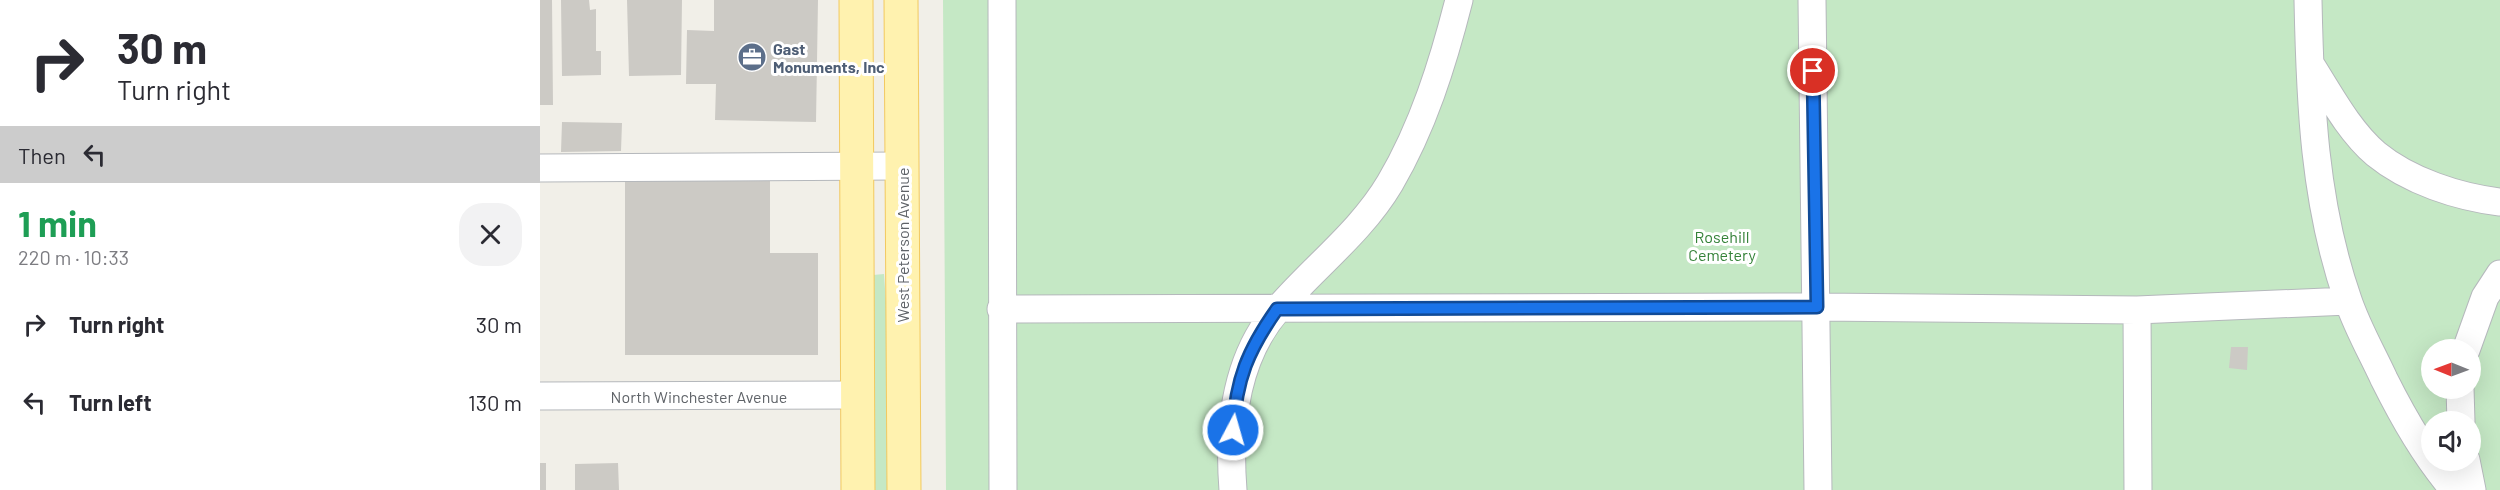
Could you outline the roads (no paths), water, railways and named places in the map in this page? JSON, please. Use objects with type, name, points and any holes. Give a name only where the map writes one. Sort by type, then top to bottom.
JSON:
[{"type":"main road","points":[[856,0],[858,490]]},
{"type":"main road","name":"West Peterson Avenue","points":[[901,0],[904,490]]},
{"type":"street","points":[[1002,0],[1003,490]]},
{"type":"street","points":[[1233,490],[1231,466],[1234,412],[1240,377],[1255,341],[1277,309],[1327,260],[1364,219],[1390,184],[1424,112],[1444,59],[1459,0]]},
{"type":"street","points":[[1812,0],[1818,490]]},
{"type":"street","points":[[2308,0],[2312,132],[2319,189],[2330,240],[2348,301],[2400,411],[2432,465],[2454,490]]},
{"type":"street","points":[[2309,63],[2344,118],[2376,154],[2410,176],[2452,191],[2500,202]]},
{"type":"street","points":[[540,168],[901,166]]},
{"type":"street","points":[[2470,339],[2485,297],[2500,273]]},
{"type":"street","points":[[1001,309],[1817,307],[2137,310],[2348,301]]},
{"type":"street","points":[[2137,310],[2138,490]]},
{"type":"street","name":"North Winchester Avenue","points":[[540,396],[858,395]]},
{"type":"street","points":[[2468,471],[2472,490]]},
{"type":"place","name":"Gast Monuments, Inc","points":[[752,57]]},
{"type":"park label","name":"Rosehill Cemetery","points":[[1722,245]]}]
